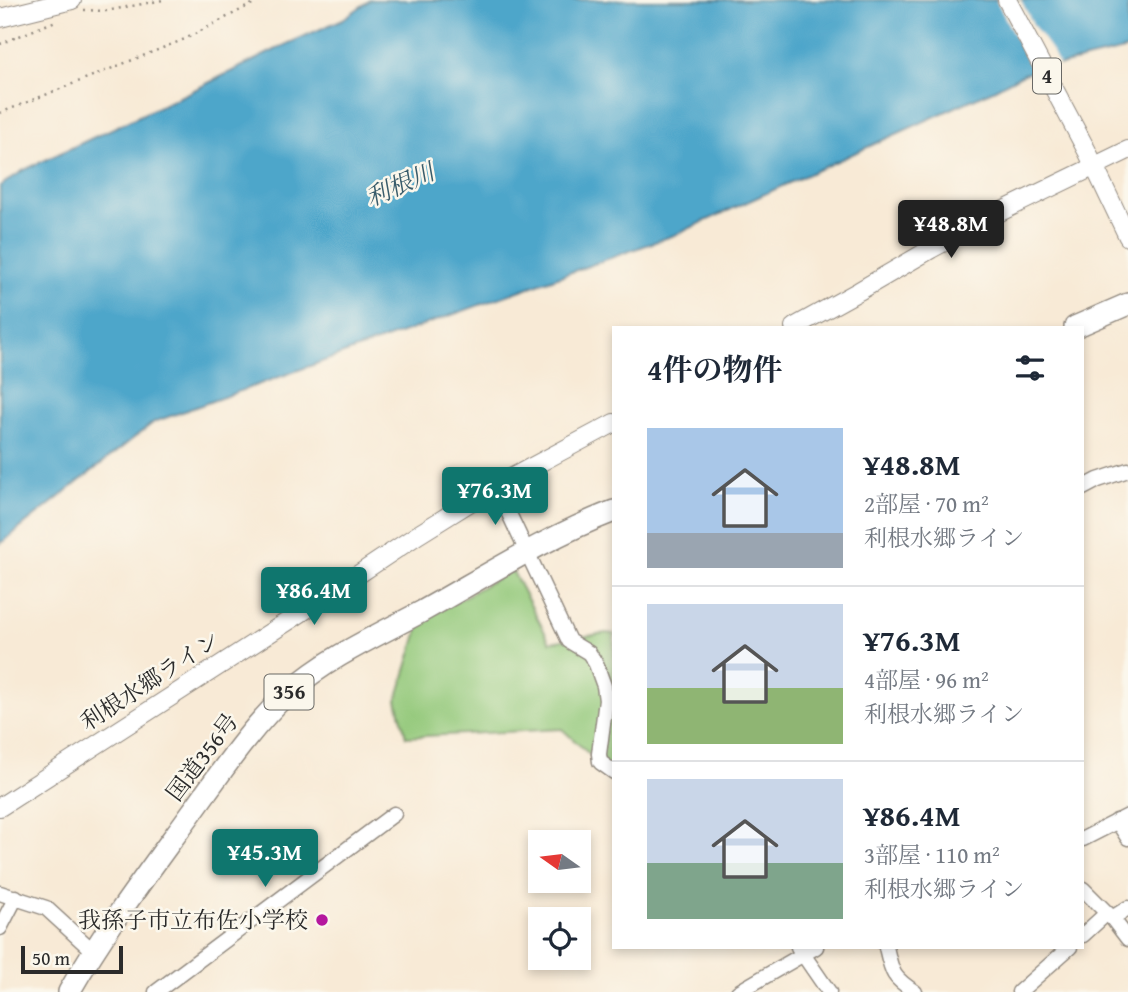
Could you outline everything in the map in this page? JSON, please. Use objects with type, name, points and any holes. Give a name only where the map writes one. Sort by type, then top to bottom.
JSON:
[{"type":"highway","points":[[1077,326],[1128,304]]},
{"type":"highway","name":"国道356号","points":[[69,992],[93,952],[158,859],[222,772],[290,691],[367,640],[527,553],[612,512]]},
{"type":"main road","name":"4","points":[[1007,0],[1128,237]]},
{"type":"main road","points":[[0,18],[78,5]]},
{"type":"main road","points":[[796,326],[1090,159],[1128,150]]},
{"type":"main road","name":"利根水郷ライン","points":[[0,807],[419,534],[496,486],[612,424]]},
{"type":"street","points":[[1084,487],[1128,470]]},
{"type":"street","points":[[496,486],[569,641],[589,653],[596,664],[606,700],[600,762],[612,771]]},
{"type":"street","points":[[156,992],[394,814]]},
{"type":"street","points":[[1084,838],[1123,819],[1128,838]]},
{"type":"street","points":[[1084,890],[1128,939]]},
{"type":"street","points":[[0,893],[46,908],[93,952]]},
{"type":"street","points":[[0,928],[16,897]]},
{"type":"street","points":[[1084,934],[1110,916],[1128,908]]},
{"type":"street","points":[[738,992],[806,949],[829,992]]},
{"type":"street","points":[[886,949],[897,981],[915,992]]},
{"type":"street","points":[[1019,992],[1068,949]]},
{"type":"path","points":[[147,3],[154,0]]},
{"type":"path","points":[[78,5],[106,11],[163,0]]},
{"type":"path","points":[[0,113],[185,39],[260,0]]},
{"type":"path","points":[[0,44],[65,18]]},
{"type":"green space","points":[[512,570],[550,642],[612,634],[612,770],[602,766],[562,729],[406,737],[397,700],[421,621]]},
{"type":"water","name":"利根川","points":[[370,0],[1128,0],[1128,49],[1023,74],[677,234],[154,422],[0,544],[0,186],[24,170],[343,19]]},
{"type":"pier","points":[[996,0],[1021,0],[1061,69],[1034,75]]},
{"type":"place","name":"我孫子市立布佐小学校","points":[[322,920]]}]
